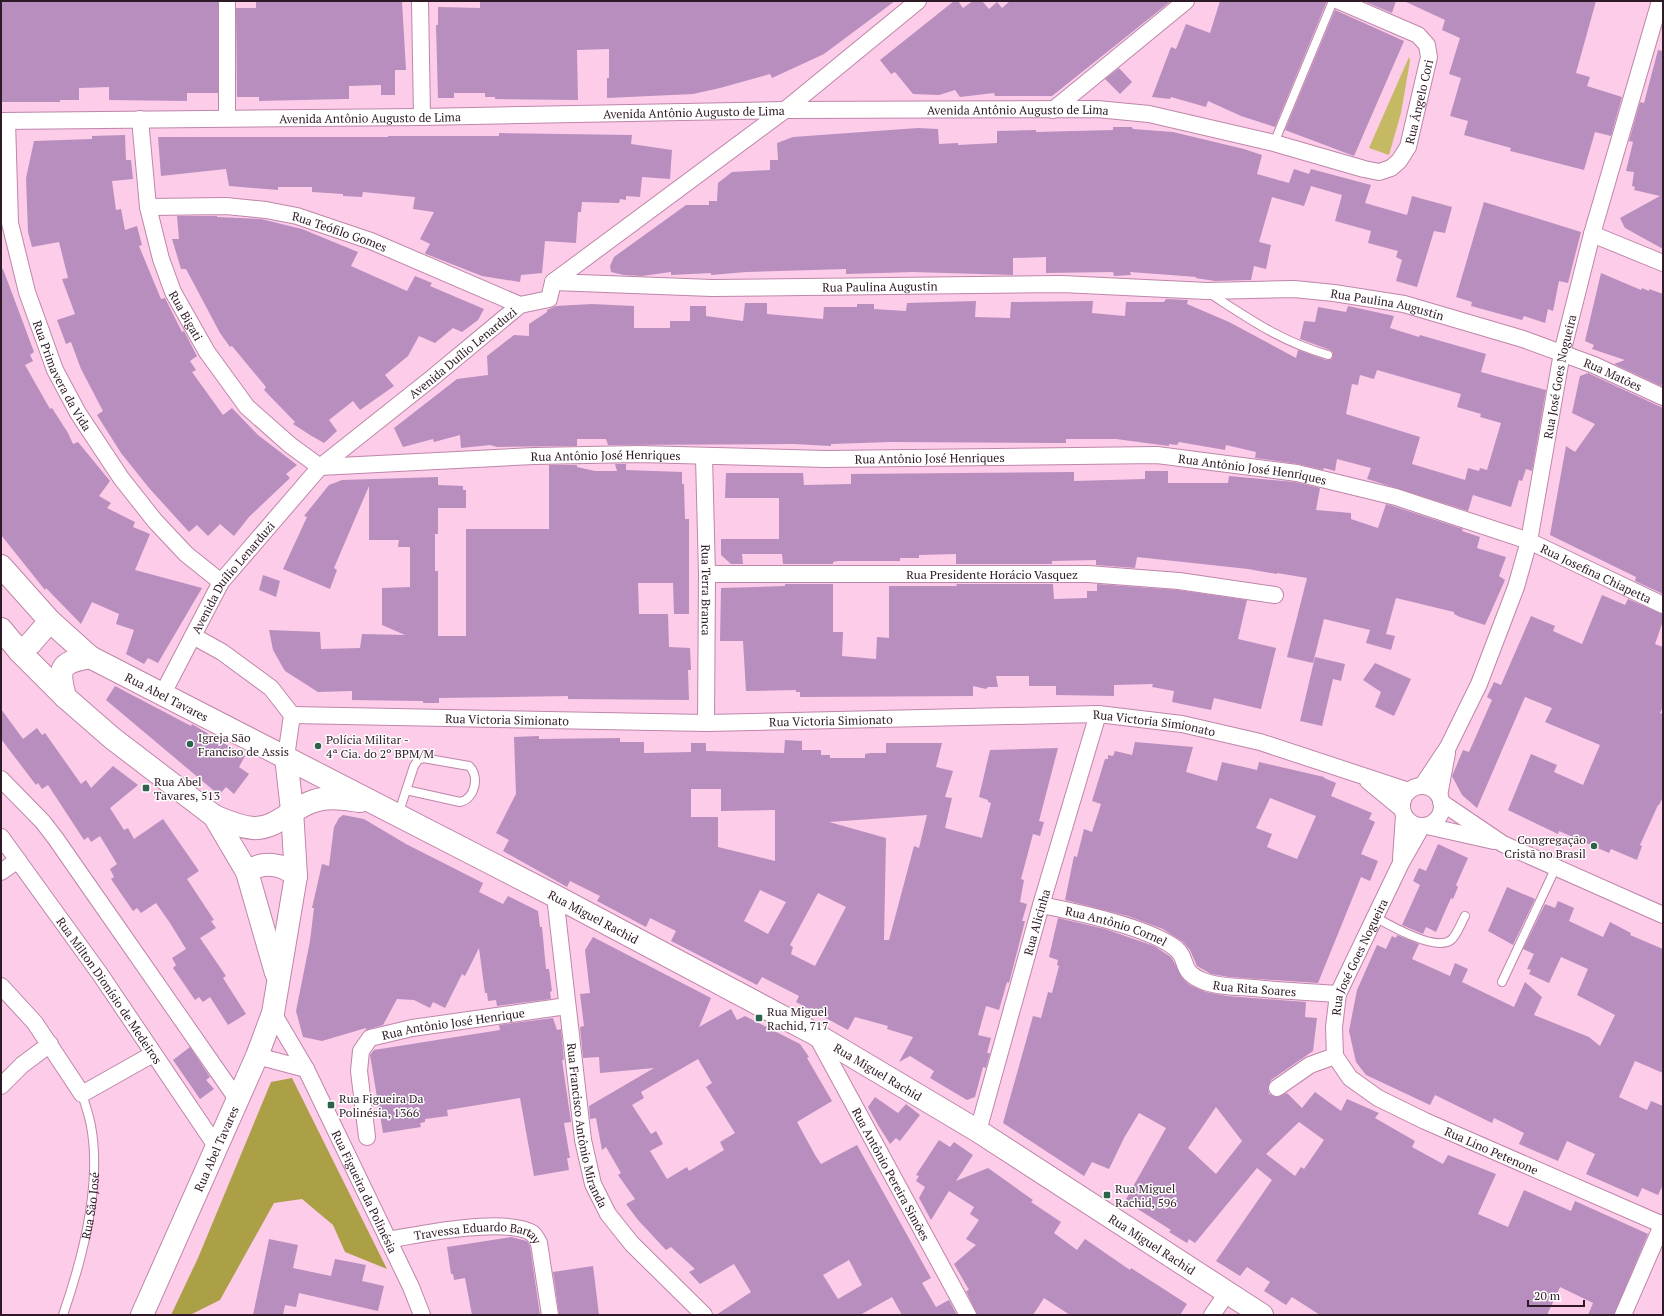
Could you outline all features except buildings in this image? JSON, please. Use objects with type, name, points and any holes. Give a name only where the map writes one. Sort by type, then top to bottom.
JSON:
[{"type":"main road","name":"Rua Abel Tavares","points":[[1,566],[50,621],[90,657],[286,758],[292,810],[296,876],[273,1013],[257,1056],[142,1315]]},
{"type":"main road","points":[[20,652],[31,643],[50,621]]},
{"type":"main road","name":"Rua Abel Tavares","points":[[1,629],[20,652],[65,697],[112,738],[214,816],[247,872],[278,979]]},
{"type":"main road","points":[[65,697],[61,679],[62,670],[68,662],[90,657]]},
{"type":"main road","name":"Rua Miguel Rachid","points":[[286,758],[555,896],[815,1034],[978,1131],[1262,1315]]},
{"type":"main road","name":"Rua Miguel Rachid","points":[[214,816],[235,824],[253,828],[264,827],[292,810],[314,800],[334,798],[371,802]]},
{"type":"main road","points":[[247,872],[254,867],[269,865],[289,870],[296,876]]},
{"type":"street","points":[[227,1],[227,117]]},
{"type":"street","points":[[420,1],[422,117]]},
{"type":"street","points":[[1053,110],[1186,1]]},
{"type":"street","name":"Rua Ângelo Cori","points":[[1339,1],[1418,35],[1427,45],[1429,57],[1408,147],[1399,161],[1391,168],[1379,172]]},
{"type":"street","name":"Rua José Goes Nogueira","points":[[1416,789],[1448,747],[1479,684],[1516,587],[1529,541],[1562,353],[1592,234],[1660,1]]},
{"type":"street","points":[[553,282],[785,110],[907,4]]},
{"type":"street","name":"Avenida Antônio Augusto de Lima","points":[[4,121],[227,117],[422,117],[785,110],[1097,109],[1149,114],[1274,143],[1364,170],[1379,172]]},
{"type":"street","name":"Rua Bigati","points":[[140,119],[148,207],[160,259],[173,292],[207,352],[247,407],[290,445],[320,467]]},
{"type":"street","name":"Rua Primavera da Vida","points":[[4,121],[10,223],[27,292],[55,370],[78,413],[121,478],[135,496],[186,554],[221,582]]},
{"type":"street","name":"Rua Teófilo Gomes","points":[[148,207],[226,206],[266,210],[297,216],[371,241],[520,305]]},
{"type":"street","points":[[1592,234],[1663,263]]},
{"type":"street","name":"Rua Paulina Augustin","points":[[553,282],[712,288],[1062,284],[1207,291],[1294,289],[1372,298],[1404,304],[1475,324],[1562,353]]},
{"type":"street","name":"Avenida Duílio Lenarduzi","points":[[162,695],[221,582],[320,467],[432,378],[520,305],[549,299],[553,282]]},
{"type":"street","name":"Rua Matões","points":[[1562,353],[1594,365],[1663,397]]},
{"type":"street","name":"Rua Antônio José Henriques","points":[[320,467],[534,456],[639,454],[704,457],[826,459],[1157,455],[1297,472],[1396,497],[1529,541]]},
{"type":"street","name":"Rua Terra Branca","points":[[704,457],[708,574],[706,723]]},
{"type":"street","name":"Rua Josefina Chiapetta","points":[[1529,541],[1663,605]]},
{"type":"street","name":"Rua Presidente Horácio Vasquez","points":[[708,574],[1088,574],[1179,581],[1275,595]]},
{"type":"street","points":[[193,636],[222,652],[271,688],[292,715],[286,758]]},
{"type":"street","name":"Rua Victoria Simionato","points":[[292,715],[706,723],[1098,714],[1182,724],[1260,742],[1362,776]]},
{"type":"street","name":"Rua Alicinha","points":[[978,1131],[1041,905],[1098,714]]},
{"type":"street","name":"Rua José Goes Nogueira","points":[[1440,799],[1448,747]]},
{"type":"street","points":[[1362,776],[1416,789],[1429,788],[1440,799],[1503,844]]},
{"type":"street","points":[[1362,776],[1414,825],[1503,844],[1663,915]]},
{"type":"street","points":[[1,779],[43,822],[56,839],[237,1099]]},
{"type":"street","points":[[1403,813],[1402,802],[1416,789]]},
{"type":"street","points":[[1424,826],[1437,820],[1442,808],[1440,799]]},
{"type":"street","name":"Rua José Goes Nogueira","points":[[1401,863],[1403,813]]},
{"type":"street","name":"Rua José Goes Nogueira","points":[[1335,1056],[1334,1027],[1338,994],[1401,863],[1424,826]]},
{"type":"street","name":"Rua Milton Dionísio de Medeiros","points":[[1,837],[100,974],[152,1054],[216,1146]]},
{"type":"street","points":[[1,872],[18,860]]},
{"type":"street","name":"Rua Francisco Antônio Miranda","points":[[555,896],[583,1140],[593,1184],[608,1214],[632,1244],[704,1315]]},
{"type":"street","name":"Rua Antônio Cornel","points":[[1041,905],[1097,918],[1157,937],[1173,946],[1184,958]]},
{"type":"street","name":"Rua Rita Soares","points":[[1184,958],[1186,971],[1189,974],[1214,985],[1338,994]]},
{"type":"street","name":"Rua São José","points":[[1,986],[35,1023],[82,1094]]},
{"type":"street","name":"Rua Antônio José Henrique","points":[[367,1137],[359,1071],[361,1051],[370,1038],[412,1028],[567,1006]]},
{"type":"street","name":"Rua Figueira da Polinésia","points":[[273,1013],[306,1069],[411,1287],[422,1315]]},
{"type":"street","name":"Rua Antônio Pereira Simões","points":[[815,1034],[968,1315]]},
{"type":"street","points":[[1,1086],[22,1065],[50,1044]]},
{"type":"street","points":[[82,1094],[152,1054]]},
{"type":"street","points":[[257,1056],[306,1069]]},
{"type":"street","points":[[1277,1088],[1310,1065],[1335,1056]]},
{"type":"street","name":"Rua Lino Petenone","points":[[1335,1056],[1350,1078],[1378,1098],[1425,1121],[1663,1224]]},
{"type":"street","points":[[1623,1315],[1663,1224]]},
{"type":"street","name":"Travessa Eduardo Bartay","points":[[388,1240],[427,1233],[504,1226],[524,1230],[534,1234],[539,1243],[550,1315]]},
{"type":"street","points":[[1212,1315],[1227,1293]]},
{"type":"lane","points":[[1274,143],[1333,1]]},
{"type":"lane","name":"Rua Paulina Augustin","points":[[1207,291],[1281,338],[1301,347],[1328,355]]},
{"type":"lane","points":[[398,816],[406,790],[414,766],[418,760],[423,758],[469,766],[474,770],[475,776],[471,796],[466,801],[460,802],[406,790]]},
{"type":"lane","points":[[1502,982],[1556,867]]},
{"type":"lane","points":[[1375,917],[1415,937],[1442,943],[1450,941],[1465,916]]},
{"type":"lane","name":"Rua São José","points":[[63,1315],[77,1274],[92,1188],[94,1155],[91,1126],[82,1094]]},
{"type":"shaded area","points":[[1409,57],[1410,61],[1401,113],[1389,155],[1369,148]]},
{"type":"shaded area","points":[[292,1078],[387,1269],[345,1252],[333,1225],[302,1199],[274,1203],[220,1300],[190,1315],[171,1315],[198,1258],[271,1082]]},
{"type":"place","name":"Igreja São Franciso de Assis","points":[[190,744]]},
{"type":"place","name":"Polícia Militar - 4ª Cia. do 2º BPM/M","points":[[318,746]]},
{"type":"place","name":"Rua Abel Tavares, 513","points":[[146,788]]},
{"type":"place","name":"Congregação Cristã no Brasil","points":[[1594,846]]},
{"type":"place","name":"Rua Miguel Rachid, 717","points":[[759,1018]]},
{"type":"place","name":"Rua Figueira Da Polinésia, 1366","points":[[331,1105]]},
{"type":"place","name":"Rua Miguel Rachid, 596","points":[[1107,1195]]}]
